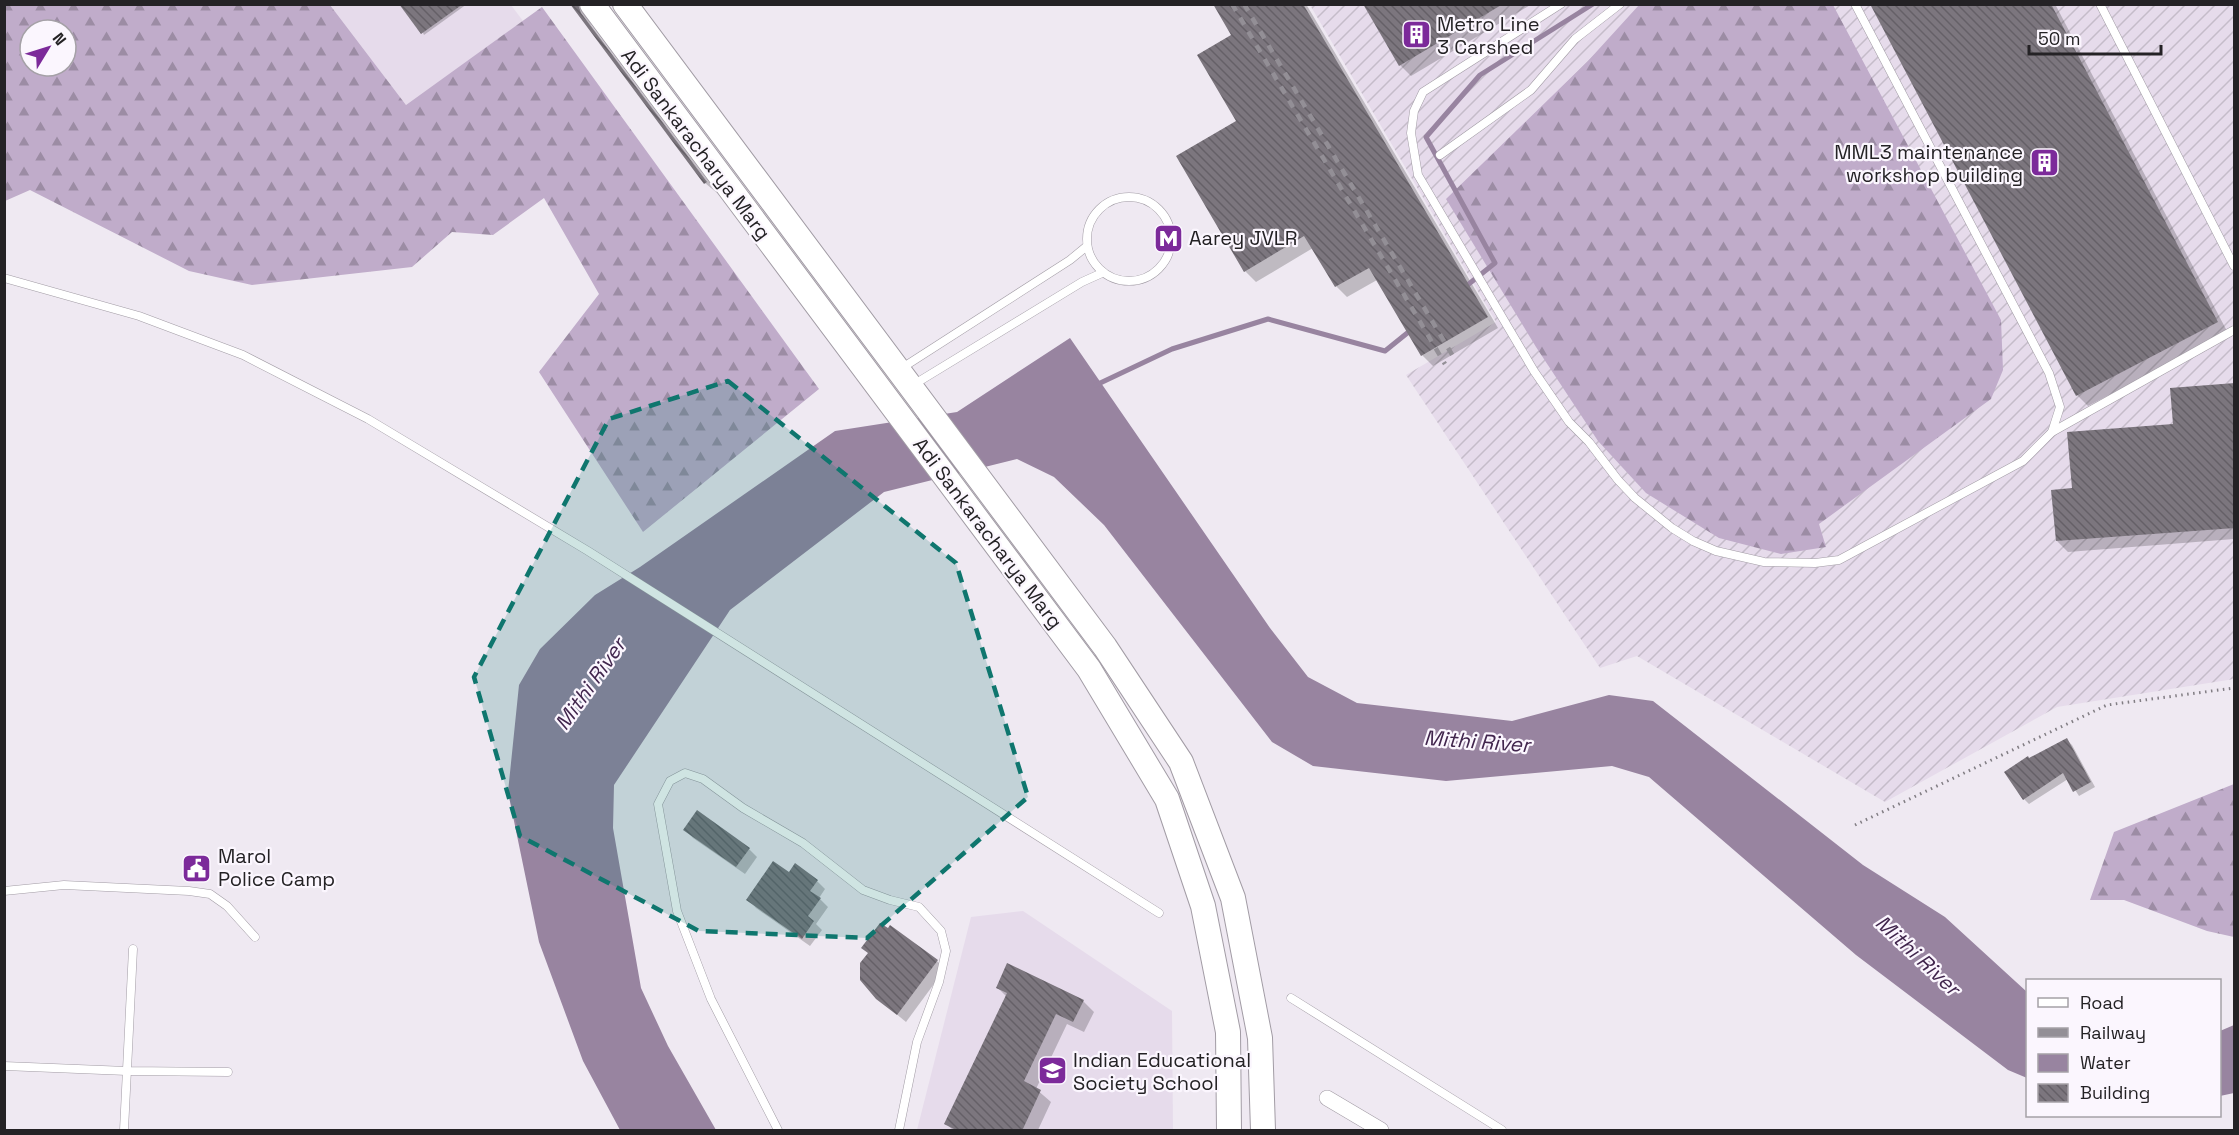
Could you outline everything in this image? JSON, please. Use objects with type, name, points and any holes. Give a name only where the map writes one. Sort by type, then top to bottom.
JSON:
[{"type":"main road","name":"Adi Sankaracharya Marg","points":[[592,4],[1089,669],[1167,799],[1203,906],[1228,1032],[1229,1131]]},
{"type":"main road","name":"Adi Sankaracharya Marg","points":[[625,4],[1105,646],[1181,762],[1233,898],[1260,1038],[1263,1131]]},
{"type":"street","points":[[1327,1098],[1380,1131]]},
{"type":"lane","points":[[1561,4],[1423,92],[1414,111],[1411,133],[1418,175],[1534,371],[1569,422],[1589,442],[1635,498],[1653,514],[1693,541],[1740,557],[1790,564],[1839,560],[2023,461],[2052,432],[2235,330]]},
{"type":"lane","points":[[1440,156],[1531,90],[1575,39],[1620,4]]},
{"type":"lane","points":[[1855,4],[2049,374],[2060,407],[2052,432]]},
{"type":"lane","points":[[2100,4],[2235,266]]},
{"type":"lane","points":[[1126,197],[1147,201],[1162,214],[1168,223],[1171,243],[1165,262],[1150,276],[1131,282],[1111,278],[1102,273],[1090,256],[1087,246],[1088,226],[1093,217],[1107,203],[1117,199],[1126,197]]},
{"type":"lane","points":[[904,378],[1087,246]]},
{"type":"lane","points":[[904,378],[1102,273]]},
{"type":"lane","points":[[4,278],[139,316],[243,355],[368,419],[588,551],[1159,913]]},
{"type":"lane","points":[[778,1131],[711,999],[677,911],[658,804],[670,782],[685,773],[703,779],[743,808],[803,843],[863,890],[919,907],[941,931],[946,951],[939,981],[917,1042],[899,1131]]},
{"type":"lane","points":[[4,891],[64,885],[210,894],[227,906],[255,937]]},
{"type":"lane","points":[[124,1131],[134,949]]},
{"type":"lane","points":[[1291,998],[1502,1131]]},
{"type":"lane","points":[[4,1066],[228,1072]]},
{"type":"path","points":[[1855,825],[2108,705],[2235,688]]},
{"type":"highlighted area","points":[[728,381],[956,563],[1028,797],[867,938],[699,931],[520,836],[474,677],[609,419]]},
{"type":"shaded area","points":[[330,5],[511,5],[523,21],[406,105]]},
{"type":"shaded area","points":[[1310,5],[2234,5],[2234,679],[2057,707],[1885,802],[1637,656],[1600,668],[1406,375],[1496,322]]},
{"type":"shaded area","name":"Indian Educational Society School","points":[[1023,911],[1172,1011],[1173,1130],[917,1130],[971,917]]},
{"type":"green space","points":[[4,5],[330,5],[406,105],[542,7],[819,389],[643,532],[539,372],[599,294],[544,198],[493,235],[452,232],[412,267],[252,285],[189,271],[30,190],[5,201]]},
{"type":"green space","points":[[1639,5],[1833,5],[2001,320],[2003,370],[1991,399],[1819,524],[1826,547],[1781,554],[1719,538],[1646,493],[1598,441],[1536,347],[1446,199],[1588,61]]},
{"type":"green space","points":[[2234,784],[2234,937],[2207,931],[2124,900],[2090,900],[2114,832]]},
{"type":"water","name":"Mithi River","points":[[1070,338],[1270,628],[1308,677],[1357,703],[1512,721],[1609,695],[1653,701],[1863,865],[1945,917],[2026,991],[2026,1078],[2008,1070],[1856,955],[1649,777],[1612,766],[1446,781],[1313,766],[1272,742],[1104,525],[1054,477],[1017,459],[884,492],[730,610],[614,785],[613,828],[641,988],[668,1046],[716,1130],[620,1130],[583,1061],[539,942],[508,792],[519,685],[540,649],[595,595],[640,567],[835,431],[957,412]]},
{"type":"water","points":[[2234,1025],[2234,1093],[2221,1096],[2221,1031]]},
{"type":"building","points":[[399,4],[463,4],[421,34]]},
{"type":"building","points":[[570,4],[578,4],[581,13],[707,182],[704,184]]},
{"type":"building","points":[[1213,4],[1303,4],[1488,317],[1421,356],[1369,268],[1335,287],[1304,236],[1244,272],[1176,156],[1236,121],[1197,55],[1231,35]]},
{"type":"building","name":"Metro Line 3 Carshed","points":[[1363,4],[1503,4],[1399,66]]},
{"type":"building","name":"MML3 maintenance workshop building","points":[[1870,4],[2051,4],[2218,322],[2076,396]]},
{"type":"building","points":[[2235,383],[2235,528],[2056,541],[2051,490],[2072,488],[2067,432],[2173,424],[2170,388]]},
{"type":"building","points":[[2067,738],[2091,782],[2073,792],[2063,773],[2023,800],[2004,772],[2028,756],[2029,758]]},
{"type":"building","points":[[697,810],[750,848],[736,867],[683,830]]},
{"type":"building","points":[[773,861],[789,872],[795,863],[818,880],[810,891],[821,898],[808,916],[814,921],[802,939],[746,900]]},
{"type":"building","points":[[880,923],[888,928],[890,925],[938,960],[897,1015],[876,999],[860,980],[860,963],[868,953],[861,948]]},
{"type":"building","points":[[1007,963],[1084,1000],[1073,1022],[1056,1014],[1024,1081],[1041,1090],[1022,1131],[958,1131],[944,1124],[1007,993],[996,988]]},
{"type":"waterway","points":[[1465,287],[1495,263],[1426,137],[1480,75],[1593,4]]},
{"type":"waterway","points":[[1096,385],[1172,349],[1268,319],[1385,351],[1411,330]]},
{"type":"railway","points":[[1232,4],[1445,364]]},
{"type":"railway","points":[[1244,4],[1454,358]]},
{"type":"place","name":"Metro Line 3 Carshed","points":[[1416,35]]},
{"type":"place","name":"MML3 maintenance workshop building","points":[[2044,163]]},
{"type":"place","name":"Aarey JVLR","points":[[1168,238]]},
{"type":"place","name":"Marol Police Camp","points":[[197,868]]},
{"type":"place","name":"Indian Educational Society School","points":[[1052,1071]]}]
